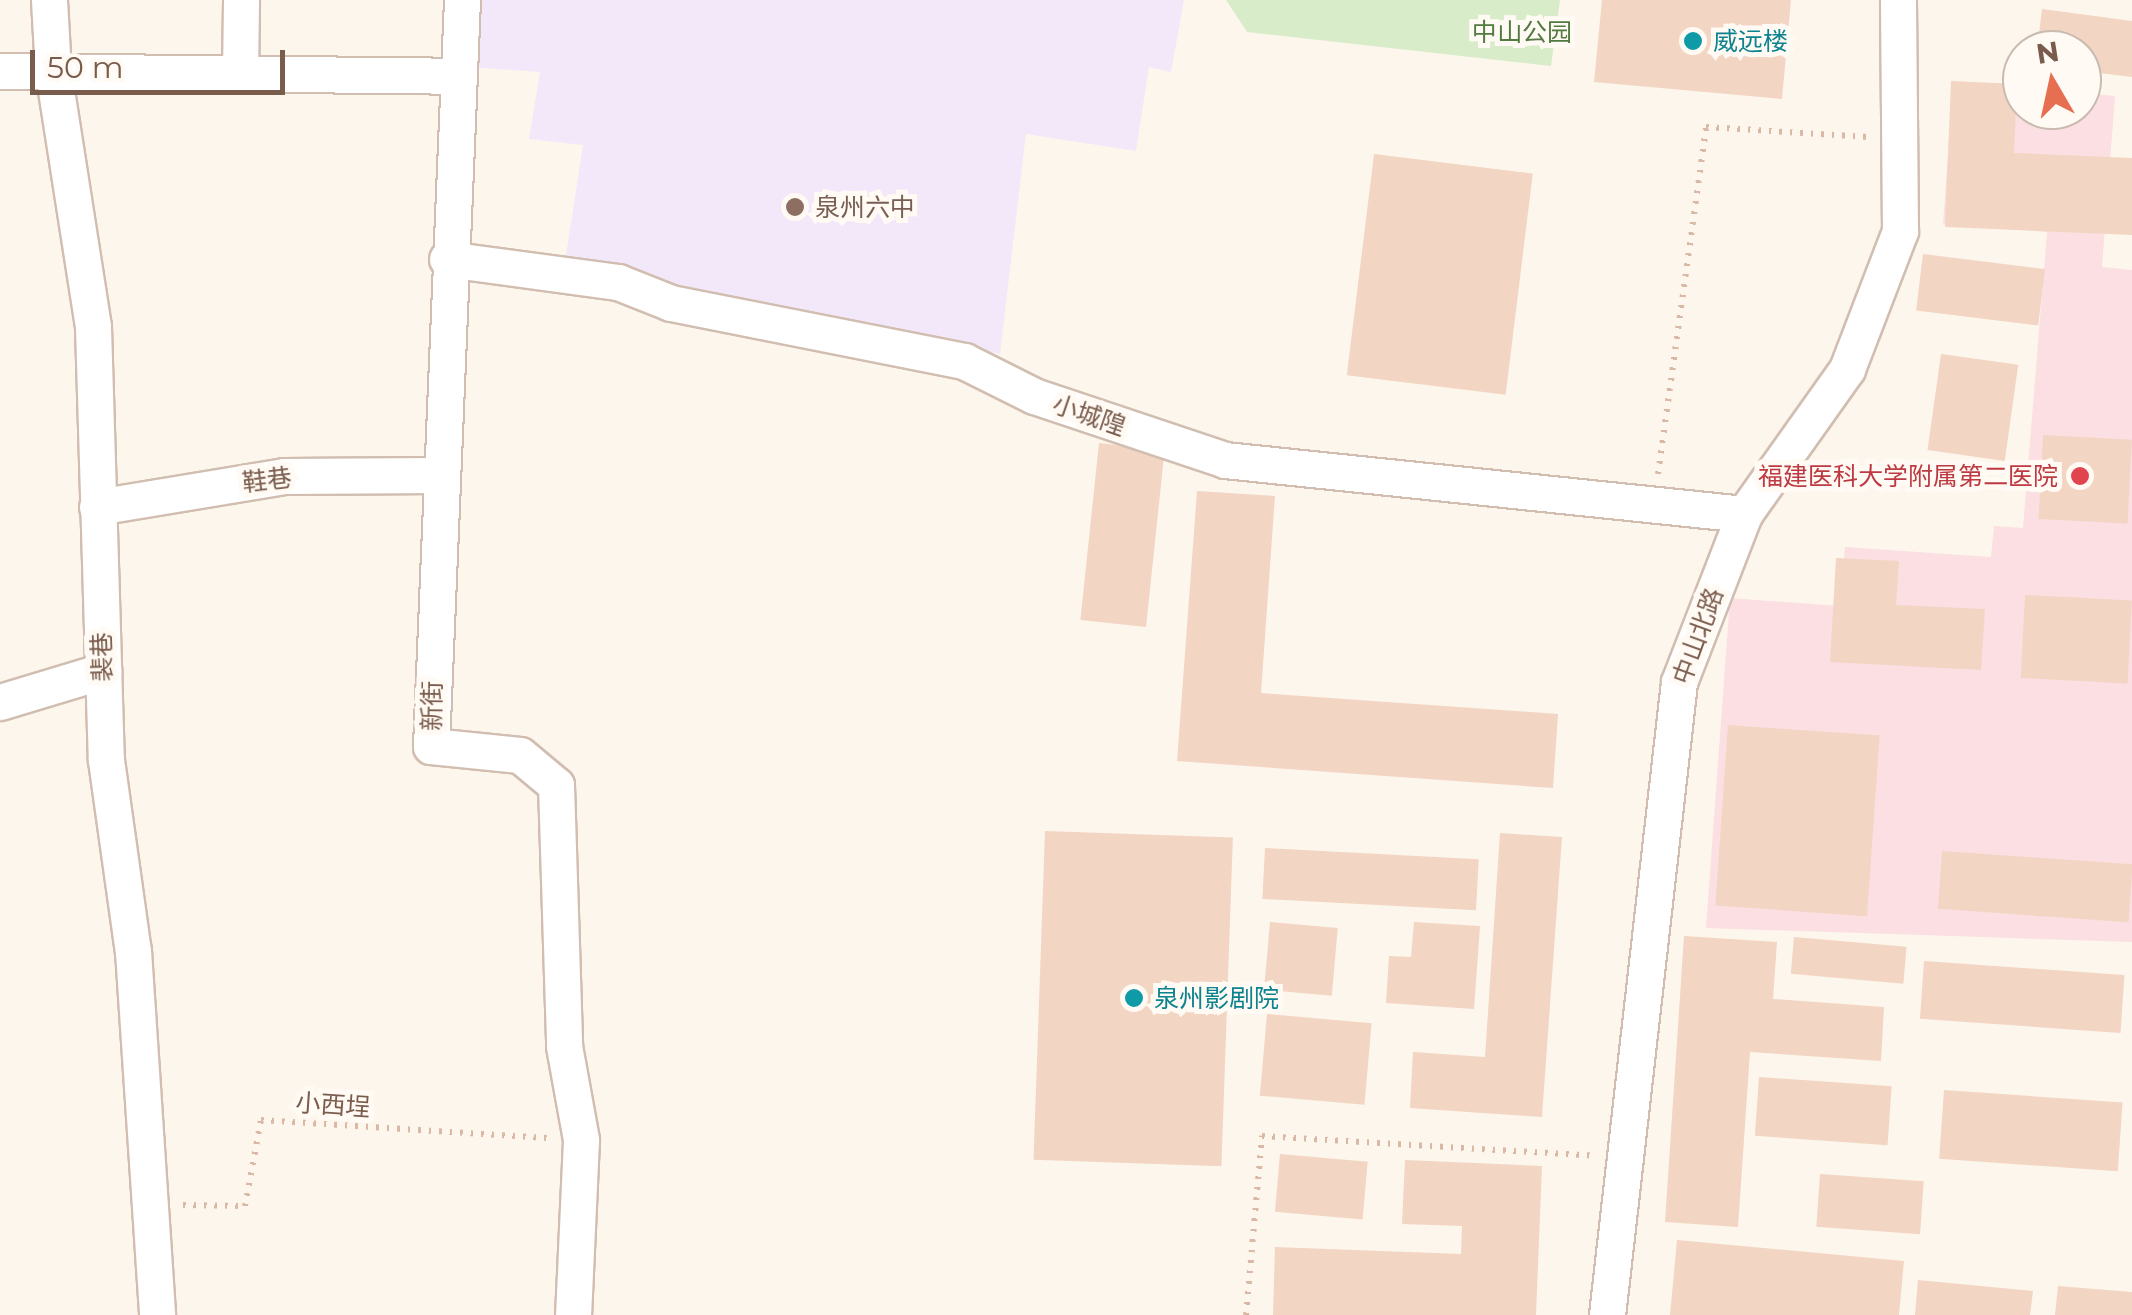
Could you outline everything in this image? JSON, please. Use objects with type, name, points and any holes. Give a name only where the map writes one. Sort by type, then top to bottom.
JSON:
[{"type":"street","name":"裴巷","points":[[49,0],[53,71],[93,327],[106,760],[134,951],[154,1204],[156,1315]]},
{"type":"street","points":[[240,74],[241,0]]},
{"type":"street","name":"新街","points":[[462,0],[455,76],[438,475],[432,746],[520,755],[556,785],[564,1046],[581,1140],[573,1315]]},
{"type":"street","name":"中山北路","points":[[1607,1315],[1679,682],[1744,514],[1847,369],[1900,231],[1898,0]]},
{"type":"street","points":[[0,71],[455,76]]},
{"type":"street","name":"小城隍","points":[[448,259],[618,282],[672,303],[964,361],[1034,396],[1225,460],[1744,514]]},
{"type":"street","name":"鞋巷","points":[[97,507],[284,476],[438,475]]},
{"type":"street","points":[[0,702],[103,672]]},
{"type":"path","points":[[1653,505],[1706,127],[1898,139]]},
{"type":"path","name":"小西埕","points":[[154,1204],[244,1206],[261,1120],[581,1140]]},
{"type":"path","points":[[1246,1315],[1262,1136],[1626,1158]]},
{"type":"shaded area","name":"泉州六中","points":[[474,0],[1184,0],[1171,72],[1149,67],[1136,151],[1026,134],[1000,354],[565,262],[583,145],[529,139],[540,72],[469,67]]},
{"type":"shaded area","name":"福建医科大学附属第二医院","points":[[1953,84],[2002,88],[2002,130],[2102,130],[2102,95],[2115,96],[2102,267],[2132,270],[2132,942],[1706,928],[1730,598],[1840,606],[1845,547],[1991,557],[1994,526],[2023,528],[2047,232],[1943,224]]},
{"type":"green space","name":"中山公园","points":[[1226,0],[1560,0],[1551,66],[1247,32]]},
{"type":"building","name":"威远楼","points":[[1602,0],[1791,0],[1782,99],[1594,82]]},
{"type":"building","points":[[2042,9],[2132,21],[2132,77],[2102,73],[2102,30],[2039,30]]},
{"type":"building","points":[[1951,81],[2002,83],[2002,130],[2015,130],[2014,153],[2132,158],[2132,235],[1945,227]]},
{"type":"building","points":[[1374,154],[1533,173],[1506,395],[1347,375]]},
{"type":"building","points":[[1923,254],[2045,269],[2038,326],[1916,311]]},
{"type":"building","points":[[1941,354],[2018,365],[2005,461],[1928,450]]},
{"type":"building","points":[[2043,435],[2132,440],[2127,524],[2039,519]]},
{"type":"building","points":[[1099,443],[1165,450],[1146,627],[1080,620]]},
{"type":"building","points":[[1197,491],[1275,496],[1261,693],[1558,714],[1553,788],[1177,761]]},
{"type":"building","points":[[1836,558],[1899,561],[1896,605],[1985,609],[1981,670],[1830,662]]},
{"type":"building","points":[[2025,595],[2132,601],[2128,683],[2021,678]]},
{"type":"building","points":[[1728,725],[1880,736],[1867,916],[1715,906]]},
{"type":"building","name":"泉州影剧院","points":[[1045,831],[1233,838],[1221,1166],[1034,1160]]},
{"type":"building","points":[[1500,833],[1562,837],[1542,1117],[1410,1108],[1413,1052],[1485,1057]]},
{"type":"building","points":[[1265,848],[1479,859],[1476,910],[1262,899]]},
{"type":"building","points":[[1942,851],[2132,864],[2128,922],[1938,909]]},
{"type":"building","points":[[1270,922],[1338,928],[1332,996],[1264,990]]},
{"type":"building","points":[[1414,922],[1480,926],[1474,1009],[1386,1003],[1389,956],[1411,957]]},
{"type":"building","points":[[1684,936],[1777,942],[1773,999],[1884,1007],[1881,1061],[1750,1052],[1738,1227],[1665,1222]]},
{"type":"building","points":[[1794,937],[1907,947],[1903,984],[1791,974]]},
{"type":"building","points":[[1924,961],[2125,975],[2120,1033],[1920,1019]]},
{"type":"building","points":[[1267,1014],[1372,1023],[1364,1105],[1260,1096]]},
{"type":"building","points":[[1759,1077],[1892,1086],[1888,1145],[1755,1136]]},
{"type":"building","points":[[1944,1090],[2123,1102],[2118,1171],[1939,1159]]},
{"type":"building","points":[[1280,1154],[1368,1162],[1363,1219],[1275,1212]]},
{"type":"building","points":[[1405,1160],[1542,1166],[1536,1315],[1273,1315],[1275,1247],[1461,1254],[1462,1226],[1402,1224]]},
{"type":"building","points":[[1820,1174],[1924,1181],[1920,1234],[1816,1227]]},
{"type":"building","points":[[1677,1240],[1904,1261],[1899,1315],[1670,1315]]},
{"type":"building","points":[[1918,1280],[2033,1291],[2030,1315],[1915,1315]]},
{"type":"building","points":[[2058,1286],[2132,1292],[2132,1315],[2055,1315]]},
{"type":"place","name":"威远楼","points":[[1693,41]]},
{"type":"place","name":"泉州六中","points":[[795,207]]},
{"type":"place","name":"福建医科大学附属第二医院","points":[[2080,476]]},
{"type":"place","name":"泉州影剧院","points":[[1134,998]]}]
